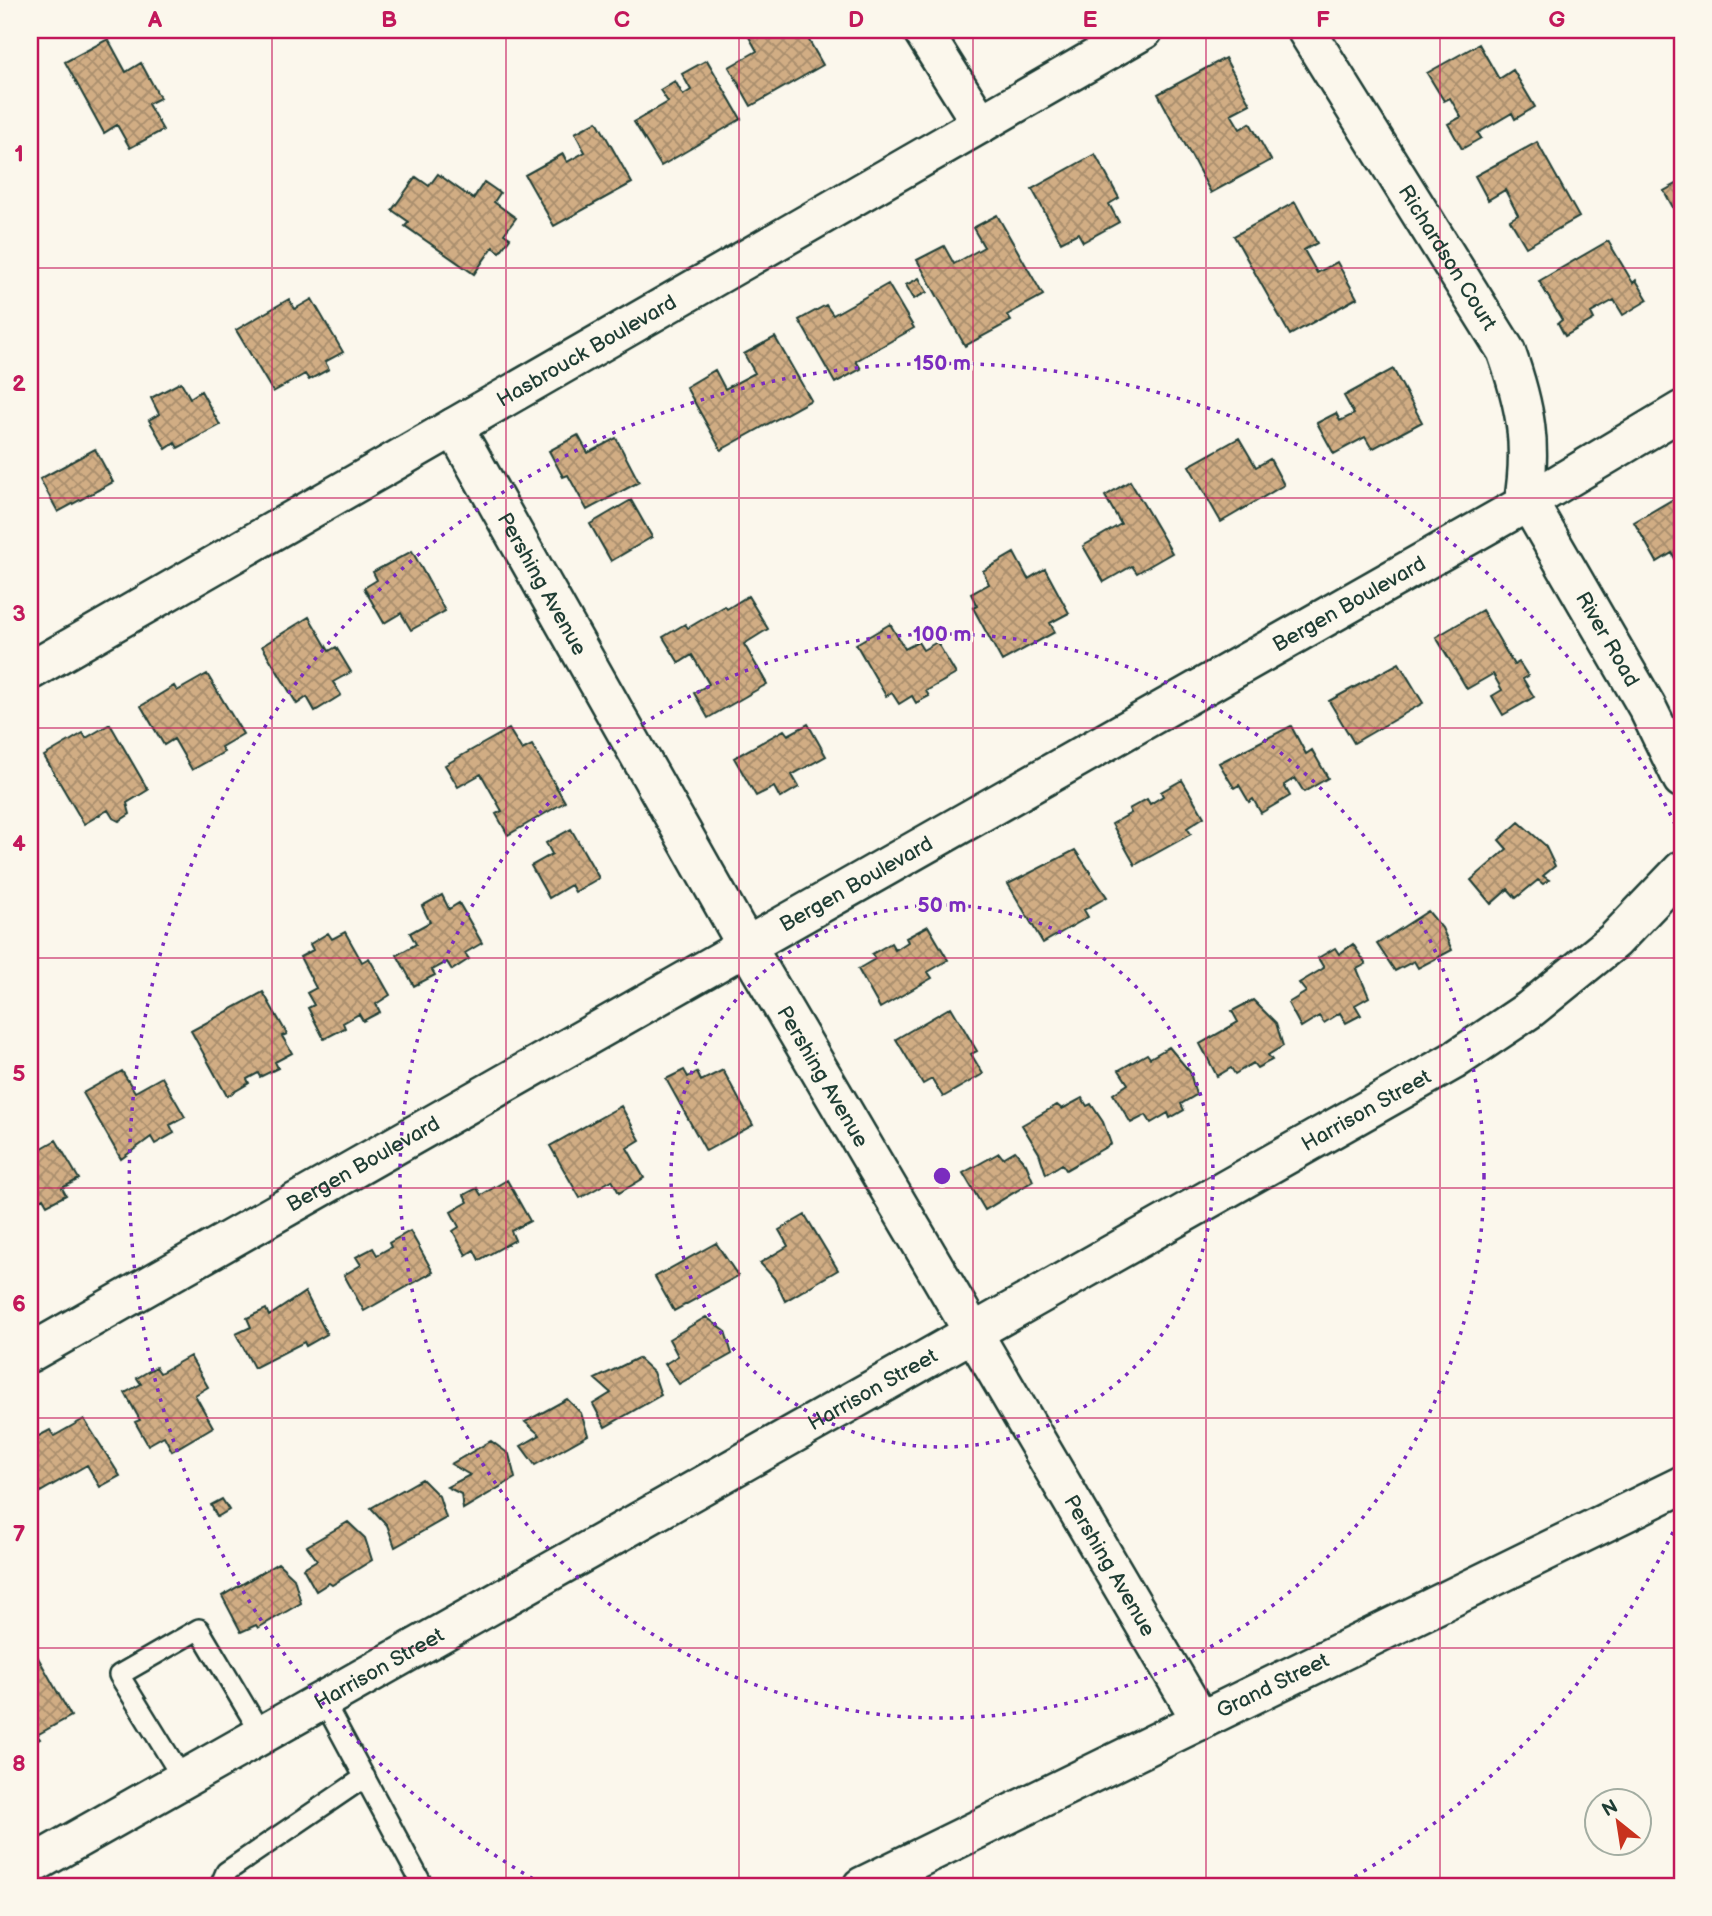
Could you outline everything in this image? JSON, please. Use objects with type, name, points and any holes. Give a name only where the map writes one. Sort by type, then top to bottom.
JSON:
[{"type":"street","points":[[922,30],[981,124]]},
{"type":"street","name":"Hasbrouck Boulevard","points":[[30,671],[1144,30]]},
{"type":"street","name":"Richardson Court","points":[[1306,30],[1506,351],[1521,393],[1528,432],[1528,476],[1523,505]]},
{"type":"street","name":"Bergen Boulevard","points":[[30,1353],[1523,505],[1682,410]]},
{"type":"street","name":"Pershing Avenue","points":[[454,427],[747,947],[1201,1720]]},
{"type":"street","name":"River Road","points":[[1523,505],[1536,515],[1543,527],[1647,707],[1682,779]]},
{"type":"street","name":"Harrison Street","points":[[30,1866],[1453,1061],[1529,1010],[1614,941],[1682,870]]},
{"type":"street","name":"Grand Street","points":[[862,1886],[1682,1485]]},
{"type":"lane","points":[[183,1779],[119,1675],[199,1629],[261,1735]]},
{"type":"lane","points":[[323,1700],[423,1886]]},
{"type":"lane","points":[[220,1886],[226,1872],[365,1777]]},
{"type":"building","points":[[745,30],[787,30],[789,34],[803,30],[823,65],[751,106],[729,67],[757,51]]},
{"type":"building","points":[[108,39],[126,72],[141,63],[160,98],[148,104],[163,130],[130,148],[117,125],[104,133],[65,62]]},
{"type":"building","points":[[1479,44],[1499,79],[1513,70],[1535,107],[1515,119],[1512,113],[1478,133],[1481,138],[1462,149],[1448,124],[1461,117],[1450,98],[1444,101],[1427,73]]},
{"type":"building","points":[[1225,58],[1250,104],[1231,114],[1240,129],[1250,123],[1271,160],[1211,193],[1158,94]]},
{"type":"building","points":[[707,60],[741,119],[661,166],[634,122],[668,102],[660,90],[675,81],[683,95],[691,90],[682,74]]},
{"type":"building","points":[[597,121],[632,183],[554,226],[525,175],[563,154],[567,162],[585,152],[575,133]]},
{"type":"building","points":[[1537,142],[1579,217],[1526,247],[1510,220],[1518,215],[1505,190],[1488,200],[1475,176]]},
{"type":"building","points":[[1095,154],[1119,198],[1109,204],[1119,222],[1083,242],[1078,233],[1061,242],[1032,189]]},
{"type":"building","points":[[438,174],[473,199],[484,182],[500,193],[494,202],[516,218],[504,234],[510,238],[500,252],[493,247],[474,274],[405,226],[409,222],[392,210],[416,177],[429,186]]},
{"type":"building","points":[[1682,181],[1682,224],[1664,191]]},
{"type":"building","points":[[1295,202],[1317,243],[1304,250],[1317,273],[1337,262],[1357,298],[1290,335],[1234,236]]},
{"type":"building","points":[[997,215],[1043,295],[1007,315],[1011,321],[965,346],[917,260],[944,246],[954,264],[984,247],[973,228]]},
{"type":"building","points":[[1608,241],[1633,283],[1636,280],[1648,300],[1623,315],[1614,300],[1591,313],[1594,319],[1565,336],[1558,323],[1562,320],[1539,281]]},
{"type":"building","points":[[919,278],[927,292],[914,299],[906,285]]},
{"type":"building","points":[[888,284],[914,328],[856,361],[861,369],[835,383],[799,320],[826,305],[833,315]]},
{"type":"building","points":[[289,299],[295,309],[312,299],[343,352],[325,362],[329,369],[309,380],[305,374],[273,392],[236,330]]},
{"type":"building","points":[[775,337],[811,400],[721,450],[686,387],[715,370],[725,389],[755,373],[744,354]]},
{"type":"building","points":[[1393,369],[1422,422],[1372,449],[1365,437],[1334,454],[1317,423],[1336,413],[1340,421],[1354,414],[1344,396]]},
{"type":"building","points":[[181,382],[190,398],[201,391],[220,425],[178,448],[175,443],[166,449],[149,420],[159,414],[151,398]]},
{"type":"building","points":[[578,435],[588,453],[616,438],[639,482],[587,510],[568,475],[563,477],[549,451]]},
{"type":"building","points":[[1239,438],[1256,467],[1270,459],[1284,485],[1221,522],[1189,466]]},
{"type":"building","points":[[95,449],[113,482],[58,512],[40,479]]},
{"type":"building","points":[[1130,481],[1172,553],[1137,573],[1132,566],[1104,582],[1083,546],[1121,524],[1105,496]]},
{"type":"building","points":[[1682,494],[1682,572],[1672,553],[1657,562],[1634,522]]},
{"type":"building","points":[[631,500],[652,537],[611,561],[590,524]]},
{"type":"building","points":[[412,551],[445,611],[411,630],[401,613],[384,623],[364,588],[377,580],[373,572]]},
{"type":"building","points":[[1014,553],[1028,579],[1045,569],[1069,613],[1050,623],[1055,632],[1002,661],[973,608],[977,606],[971,594],[989,584],[983,571]]},
{"type":"building","points":[[748,596],[768,629],[744,644],[767,684],[708,718],[694,693],[709,684],[692,655],[679,663],[663,637],[685,624],[688,628]]},
{"type":"building","points":[[1482,610],[1514,665],[1519,662],[1528,676],[1523,679],[1534,697],[1503,715],[1492,696],[1502,690],[1493,674],[1467,689],[1436,637]]},
{"type":"building","points":[[309,617],[329,651],[336,647],[351,672],[333,682],[341,695],[315,711],[307,697],[297,704],[262,646]]},
{"type":"building","points":[[890,624],[905,649],[918,642],[923,650],[937,642],[956,674],[926,691],[929,696],[916,703],[912,696],[899,704],[892,693],[886,696],[856,644]]},
{"type":"building","points":[[1399,663],[1423,703],[1354,743],[1329,701]]},
{"type":"building","points":[[207,674],[243,734],[221,747],[224,752],[192,770],[174,739],[164,745],[141,706],[174,686],[177,691]]},
{"type":"building","points":[[110,724],[148,790],[127,803],[130,814],[119,821],[113,818],[108,810],[84,824],[44,756],[83,733],[86,738]]},
{"type":"building","points":[[808,724],[826,756],[792,775],[799,787],[780,798],[774,787],[756,796],[734,758],[784,730],[788,735]]},
{"type":"building","points":[[1291,726],[1306,754],[1312,750],[1328,778],[1304,792],[1295,778],[1284,785],[1290,796],[1261,813],[1253,799],[1249,802],[1239,785],[1234,788],[1219,763]]},
{"type":"building","points":[[509,729],[522,750],[532,745],[565,802],[508,835],[496,814],[502,811],[481,774],[458,787],[445,765]]},
{"type":"building","points":[[1182,780],[1204,817],[1187,828],[1191,834],[1135,865],[1112,824],[1131,813],[1129,809],[1147,799],[1150,804],[1163,796],[1161,792]]},
{"type":"building","points":[[1519,822],[1545,845],[1555,866],[1543,876],[1549,880],[1543,884],[1538,880],[1516,898],[1508,889],[1491,904],[1471,880],[1507,849],[1499,840]]},
{"type":"building","points":[[571,829],[599,878],[575,892],[571,885],[549,898],[531,866],[552,854],[546,843]]},
{"type":"building","points":[[1075,850],[1107,897],[1084,910],[1088,917],[1043,943],[1008,884]]},
{"type":"building","points":[[442,895],[449,909],[459,903],[482,943],[465,953],[469,959],[452,970],[447,962],[432,970],[435,975],[414,986],[397,955],[416,944],[410,933],[430,922],[422,906]]},
{"type":"building","points":[[1428,911],[1442,928],[1452,950],[1418,968],[1414,961],[1395,971],[1377,944]]},
{"type":"building","points":[[928,926],[948,960],[928,972],[932,978],[880,1008],[858,969],[875,959],[872,954],[891,943],[895,950],[908,942],[906,938]]},
{"type":"building","points":[[345,932],[362,962],[369,958],[390,995],[376,1004],[380,1012],[363,1021],[359,1014],[343,1023],[345,1028],[324,1039],[308,1008],[314,1005],[307,993],[316,988],[300,957],[313,950],[310,944],[328,933],[332,939]]},
{"type":"building","points":[[1353,944],[1366,964],[1357,969],[1369,997],[1355,1005],[1361,1015],[1346,1023],[1340,1013],[1324,1023],[1319,1016],[1301,1027],[1288,1003],[1306,992],[1299,983],[1324,968],[1318,958],[1335,948],[1339,954]]},
{"type":"building","points":[[263,992],[287,1034],[282,1036],[292,1053],[275,1062],[278,1068],[260,1077],[258,1073],[247,1079],[249,1083],[227,1096],[191,1031]]},
{"type":"building","points":[[1253,1000],[1276,1023],[1283,1046],[1268,1055],[1272,1060],[1257,1068],[1253,1063],[1235,1074],[1231,1068],[1217,1076],[1200,1044],[1238,1022],[1232,1011]]},
{"type":"building","points":[[951,1007],[977,1051],[971,1054],[983,1074],[943,1097],[932,1079],[923,1084],[896,1039]]},
{"type":"building","points":[[1169,1047],[1190,1072],[1196,1095],[1181,1104],[1184,1110],[1170,1118],[1168,1113],[1151,1123],[1146,1115],[1131,1123],[1113,1094],[1128,1084],[1119,1070],[1147,1054],[1150,1058]]},
{"type":"building","points":[[684,1070],[688,1077],[697,1072],[701,1081],[723,1070],[753,1125],[706,1151],[666,1079]]},
{"type":"building","points":[[122,1071],[135,1092],[162,1077],[185,1117],[170,1125],[174,1133],[155,1144],[151,1137],[121,1159],[83,1093]]},
{"type":"building","points":[[1082,1098],[1087,1106],[1091,1104],[1103,1122],[1111,1144],[1066,1170],[1062,1164],[1046,1174],[1039,1153],[1022,1125],[1057,1105],[1062,1109]]},
{"type":"building","points":[[621,1106],[640,1140],[627,1148],[644,1178],[619,1193],[612,1180],[580,1198],[550,1146]]},
{"type":"building","points":[[56,1140],[79,1179],[62,1188],[66,1195],[47,1205],[43,1198],[30,1206],[30,1155]]},
{"type":"building","points":[[1015,1151],[1026,1164],[1033,1181],[985,1210],[963,1173],[999,1153],[1003,1158]]},
{"type":"building","points":[[507,1180],[530,1221],[511,1231],[515,1240],[479,1260],[474,1250],[466,1255],[453,1231],[459,1227],[451,1212],[468,1202],[464,1195],[477,1188],[481,1195]]},
{"type":"building","points":[[805,1215],[838,1270],[785,1301],[774,1278],[760,1263],[788,1246],[779,1230]]},
{"type":"building","points":[[410,1231],[433,1272],[364,1311],[344,1275],[361,1265],[356,1257],[373,1248],[377,1255],[391,1247],[389,1243]]},
{"type":"building","points":[[716,1243],[738,1276],[674,1311],[655,1277]]},
{"type":"building","points":[[305,1292],[327,1334],[306,1346],[304,1342],[254,1368],[236,1334],[251,1327],[247,1318],[266,1309],[269,1316]]},
{"type":"building","points":[[706,1317],[725,1331],[732,1354],[679,1384],[665,1364],[678,1356],[669,1339]]},
{"type":"building","points":[[190,1356],[208,1387],[195,1395],[213,1427],[172,1451],[164,1436],[148,1445],[135,1422],[140,1420],[125,1393],[141,1384],[137,1378],[156,1367],[160,1373]]},
{"type":"building","points":[[638,1358],[653,1372],[661,1395],[605,1427],[593,1404],[611,1393],[595,1379]]},
{"type":"building","points":[[567,1399],[581,1413],[588,1435],[535,1465],[521,1446],[540,1435],[525,1422]]},
{"type":"building","points":[[84,1419],[120,1476],[100,1487],[87,1465],[40,1492],[30,1473],[30,1448],[36,1444],[33,1439],[50,1430],[54,1436]]},
{"type":"building","points":[[491,1441],[509,1454],[515,1478],[463,1509],[461,1494],[447,1487],[470,1475],[451,1464]]},
{"type":"building","points":[[422,1479],[439,1496],[446,1518],[395,1547],[387,1525],[371,1508]]},
{"type":"building","points":[[222,1499],[229,1510],[217,1517],[211,1505]]},
{"type":"building","points":[[348,1522],[365,1538],[372,1560],[332,1585],[329,1583],[316,1591],[303,1568],[317,1560],[307,1546]]},
{"type":"building","points":[[278,1563],[294,1578],[301,1603],[258,1628],[256,1625],[241,1632],[222,1596]]},
{"type":"building","points":[[36,1654],[71,1716],[37,1735],[40,1739],[30,1745],[30,1658]]}]
